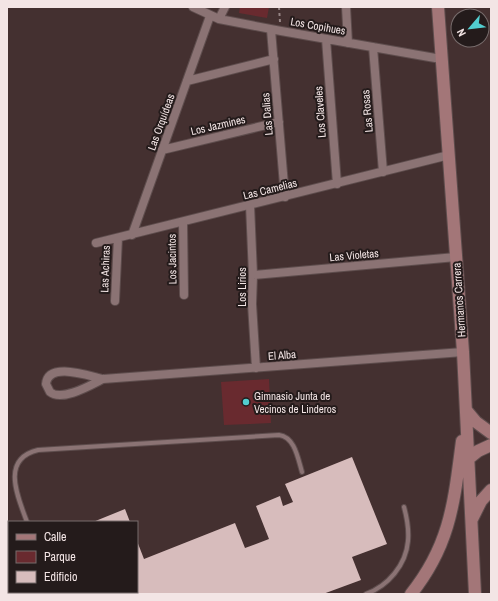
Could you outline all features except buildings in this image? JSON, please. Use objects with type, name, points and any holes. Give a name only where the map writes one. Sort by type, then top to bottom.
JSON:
[{"type":"main road","name":"Hermanos Carrera","points":[[438,7],[463,352],[475,592]]},
{"type":"main road","points":[[466,410],[476,422],[491,434]]},
{"type":"main road","points":[[411,594],[434,560],[450,519],[456,491],[466,410]]},
{"type":"main road","points":[[468,459],[478,451],[491,445]]},
{"type":"main road","points":[[472,520],[481,501],[491,490]]},
{"type":"street","name":"Los Copihues","points":[[193,7],[219,19],[272,30],[441,59]]},
{"type":"street","points":[[219,19],[225,7]]},
{"type":"street","points":[[346,7],[348,43]]},
{"type":"street","name":"Las Orquídeas","points":[[132,235],[210,16]]},
{"type":"street","name":"Las Dalias","points":[[272,30],[285,197]]},
{"type":"street","name":"Los Claveles","points":[[326,39],[337,184]]},
{"type":"street","name":"Las Rosas","points":[[373,47],[383,172]]},
{"type":"street","points":[[187,81],[274,59]]},
{"type":"street","name":"Los Jazmines","points":[[162,150],[279,122]]},
{"type":"street","name":"Las Camelias","points":[[96,243],[449,155]]},
{"type":"street","name":"Los Lirios","points":[[250,205],[253,275],[252,304],[256,368]]},
{"type":"street","name":"Los Jacintos","points":[[182,222],[184,295]]},
{"type":"street","name":"Las Achiras","points":[[115,302],[118,238]]},
{"type":"street","name":"Las Violetas","points":[[253,275],[456,258]]},
{"type":"street","name":"El Alba","points":[[103,379],[63,396],[52,394],[48,390],[46,384],[52,373],[60,371],[84,374],[103,379],[463,352]]},
{"type":"lane","points":[[27,521],[14,483],[13,473],[16,464],[23,456],[38,450],[279,435],[285,436],[290,441],[302,472]]},
{"type":"lane","points":[[366,594],[376,590],[387,582],[395,572],[404,556],[407,548],[408,534],[404,507]]},
{"type":"path","points":[[280,7],[281,31]]},
{"type":"green space","points":[[240,7],[269,7],[267,18],[239,13]]},
{"type":"green space","name":"Gimnasio Junta de Vecinos de Linderos","points":[[269,379],[271,423],[224,425],[221,382]]},
{"type":"place","name":"Gimnasio Junta de Vecinos de Linderos","points":[[246,402]]}]
